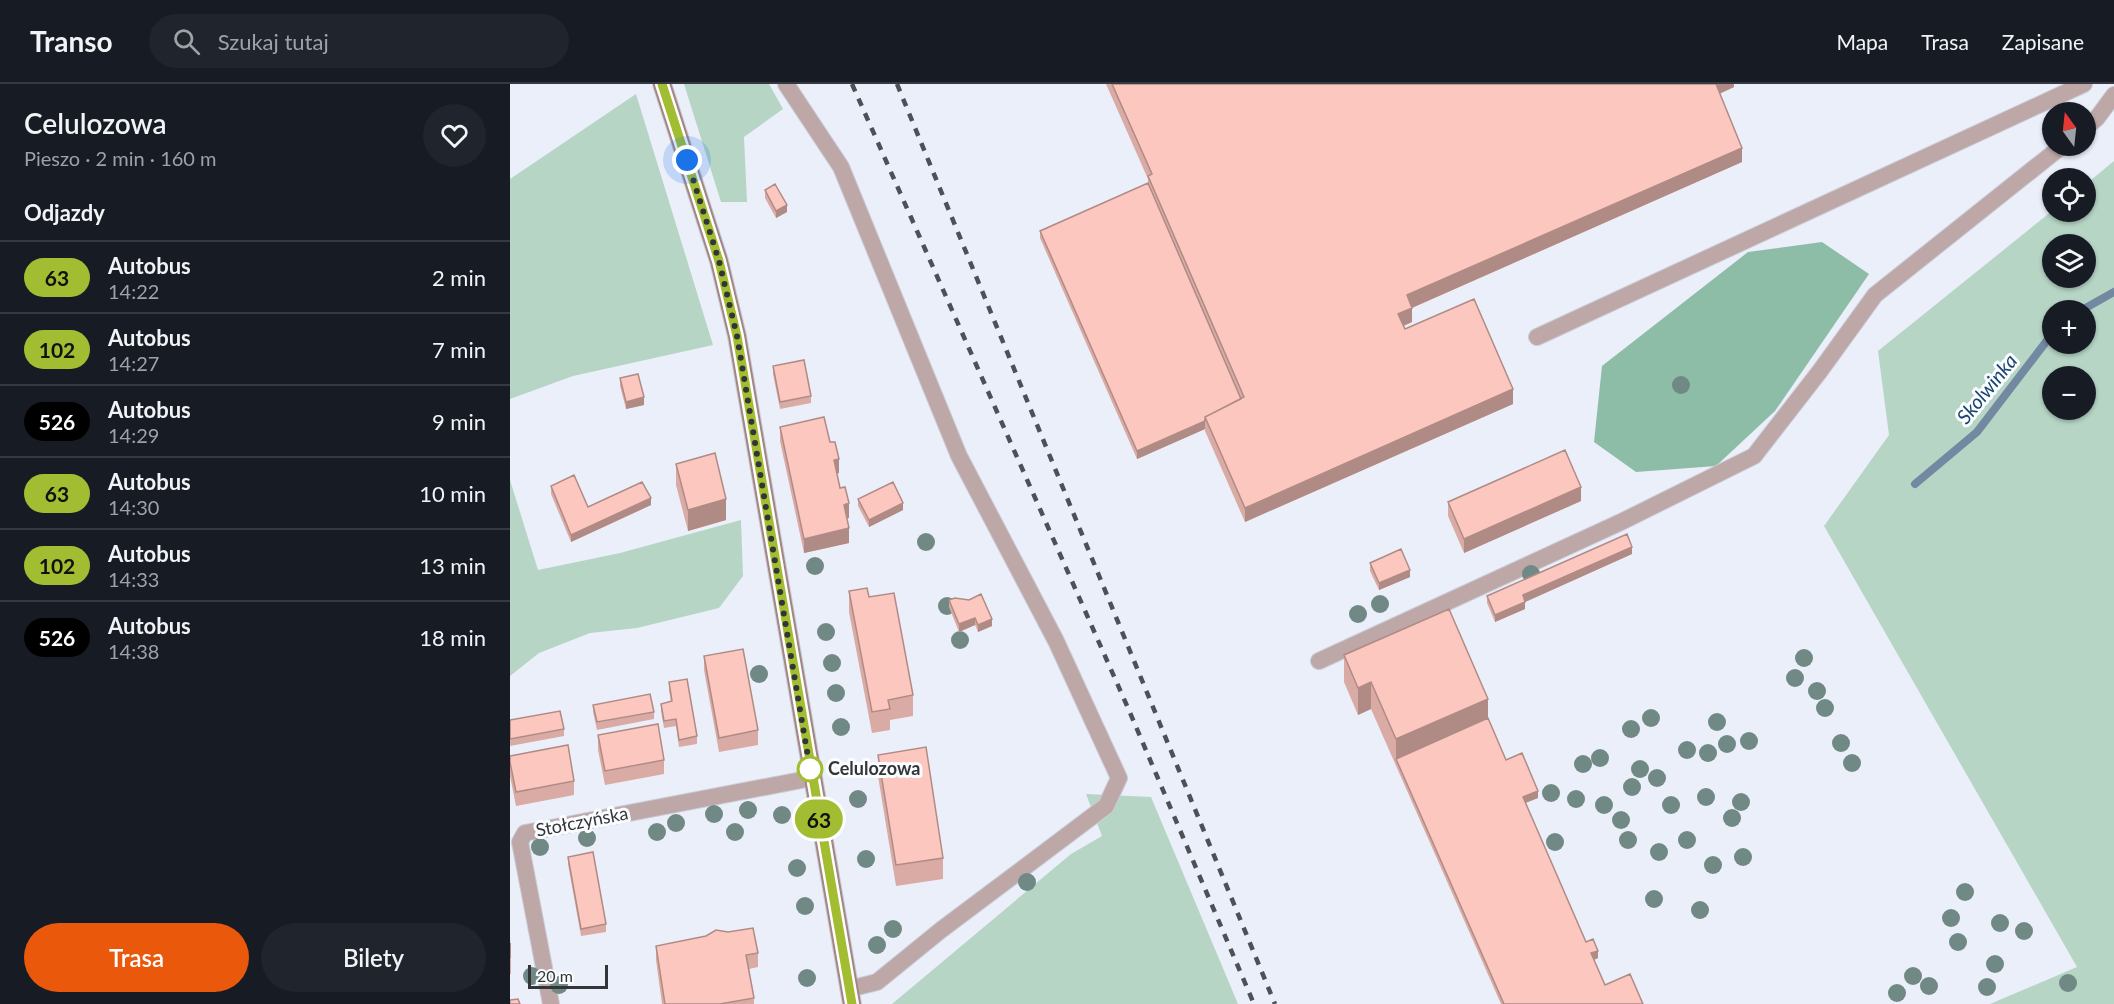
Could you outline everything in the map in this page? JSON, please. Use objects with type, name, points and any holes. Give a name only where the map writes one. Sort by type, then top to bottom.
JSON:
[{"type":"street","points":[[662,84],[719,261],[737,336],[850,996]]},
{"type":"lane","points":[[786,84],[841,167],[886,283],[959,456],[1056,641],[1119,778],[1106,806],[941,930],[877,982],[850,996]]},
{"type":"lane","points":[[1537,337],[2084,84]]},
{"type":"lane","points":[[2096,119],[2114,95]]},
{"type":"lane","points":[[1319,661],[1621,522],[1754,456],[1875,295],[2049,156]]},
{"type":"lane","name":"Stołczyńska","points":[[551,1004],[520,842],[525,833],[812,778]]},
{"type":"green space","points":[[684,84],[769,84],[783,109],[744,137],[747,202],[721,202]]},
{"type":"green space","points":[[636,94],[713,345],[573,376],[510,399],[510,179]]},
{"type":"green space","points":[[2114,161],[2114,1004],[1990,1004],[2077,967],[1824,526],[1889,435],[1878,351],[2042,219],[2042,222],[2096,222],[2096,176]]},
{"type":"green space","points":[[1822,242],[1869,274],[1775,411],[1716,466],[1636,472],[1594,442],[1602,366],[1748,252]]},
{"type":"green space","points":[[510,480],[538,570],[620,553],[741,520],[743,576],[719,608],[637,628],[590,633],[539,653],[510,676]]},
{"type":"green space","points":[[1086,794],[1151,797],[1238,1004],[892,1004],[1071,854],[1102,836]]},
{"type":"building","points":[[1112,84],[1716,84],[1742,148],[1407,295],[1412,308],[1398,314],[1405,329],[1474,299],[1513,389],[1245,508],[1205,417],[1244,397],[1148,176],[1152,174]]},
{"type":"building","points":[[1148,183],[1241,399],[1205,417],[1205,421],[1137,451],[1040,231]]},
{"type":"building","points":[[775,184],[787,205],[776,211],[765,190]]},
{"type":"building","points":[[804,360],[811,396],[780,402],[773,366]]},
{"type":"building","points":[[638,374],[644,397],[626,402],[620,378]]},
{"type":"building","points":[[824,417],[830,442],[835,442],[839,459],[834,460],[840,488],[845,487],[849,503],[844,505],[849,528],[804,539],[780,427]]},
{"type":"building","points":[[1565,450],[1581,487],[1464,539],[1448,502]]},
{"type":"building","points":[[715,453],[726,499],[688,510],[676,464]]},
{"type":"building","points":[[574,475],[588,507],[642,482],[651,498],[571,535],[551,486]]},
{"type":"building","points":[[893,482],[903,503],[869,520],[858,499]]},
{"type":"building","points":[[1627,534],[1632,547],[1523,595],[1525,602],[1495,615],[1487,596]]},
{"type":"building","points":[[1401,549],[1410,570],[1379,583],[1370,563]]},
{"type":"building","points":[[867,588],[869,597],[894,593],[913,695],[888,700],[890,709],[872,712],[849,591]]},
{"type":"building","points":[[981,594],[992,619],[978,625],[975,618],[959,624],[949,600],[955,598],[969,600]]},
{"type":"building","points":[[1449,609],[1488,699],[1396,739],[1371,682],[1358,688],[1344,655]]},
{"type":"building","points":[[743,649],[758,730],[719,738],[704,656]]},
{"type":"building","points":[[687,679],[697,736],[679,740],[676,719],[664,721],[661,704],[672,701],[669,682]]},
{"type":"building","points":[[650,694],[654,712],[597,722],[593,705]]},
{"type":"building","points":[[560,711],[564,729],[510,739],[510,720]]},
{"type":"building","points":[[1488,718],[1506,760],[1522,753],[1538,791],[1523,797],[1586,942],[1593,939],[1598,951],[1591,953],[1605,985],[1630,974],[1643,1004],[1504,1004],[1396,759]]},
{"type":"building","points":[[658,724],[664,760],[605,771],[598,735]]},
{"type":"building","points":[[568,745],[574,781],[516,792],[510,756]]},
{"type":"building","points":[[926,747],[943,858],[896,865],[878,755]]},
{"type":"building","points":[[593,852],[606,924],[581,929],[568,857]]},
{"type":"building","points":[[753,928],[758,953],[746,955],[754,998],[720,1004],[665,1004],[656,946],[706,936],[716,930],[728,932]]},
{"type":"building","points":[[518,999],[520,1004],[510,1004],[510,1000]]},
{"type":"waterway","name":"Skolwinka","points":[[2096,302],[2114,292]]},
{"type":"waterway","name":"Skolwinka","points":[[1915,484],[1977,432],[2042,347]]},
{"type":"railway","points":[[852,84],[1128,708],[1254,1004]]},
{"type":"railway","points":[[897,84],[1275,1004]]},
{"type":"bus line","name":"63","points":[[662,84],[719,261],[737,336],[852,1004]]},
{"type":"place","name":"Celulozowa","points":[[810,769]]},
{"type":"route","points":[[687,160],[719,261],[737,336],[810,769]]}]
